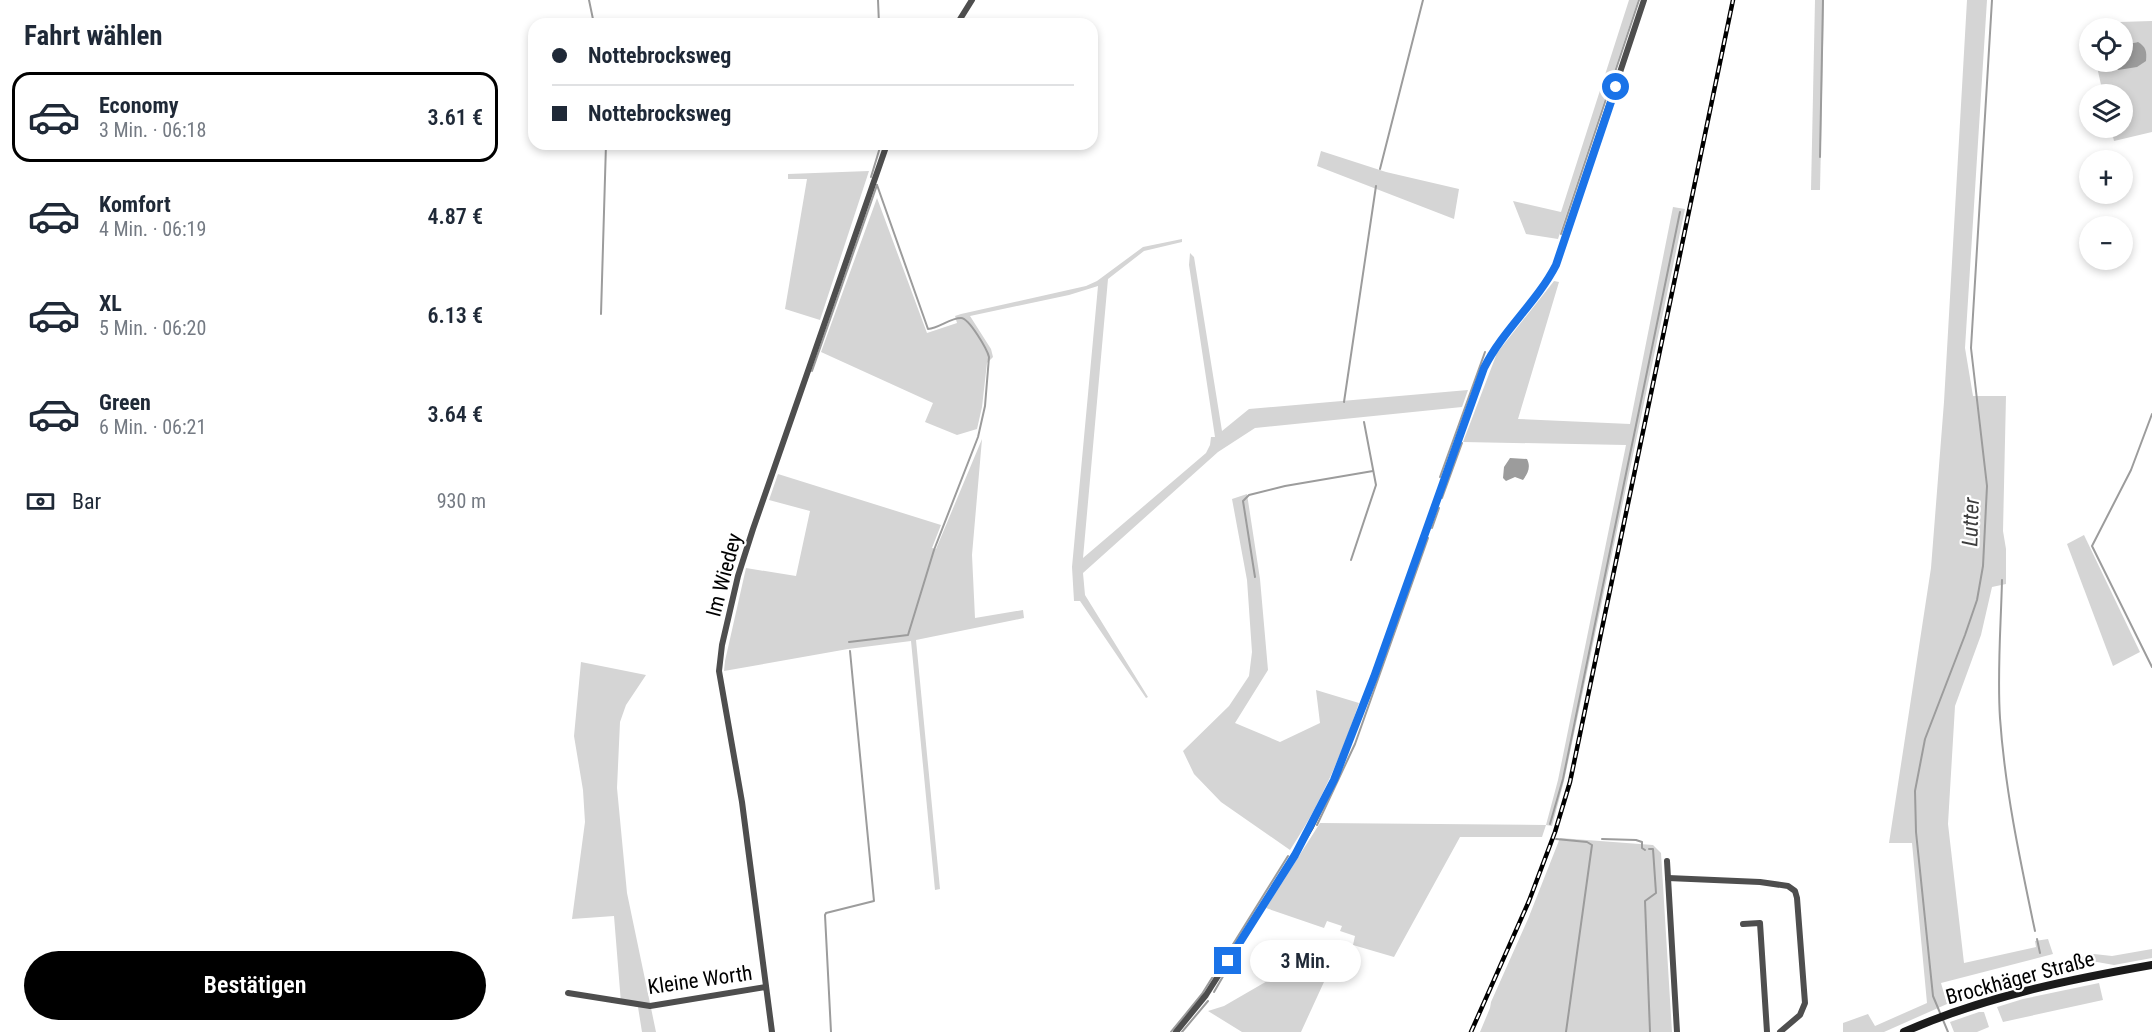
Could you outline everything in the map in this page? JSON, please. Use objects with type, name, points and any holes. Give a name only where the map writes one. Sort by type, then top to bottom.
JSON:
[{"type":"main road","name":"Brockhäger Straße","points":[[1904,1032],[1953,1012],[2021,992],[2150,965]]},
{"type":"street","points":[[961,18],[972,0]]},
{"type":"street","points":[[1176,1032],[1206,995],[1283,874],[1311,827],[1334,780],[1374,677],[1484,368],[1499,341],[1548,281],[1556,265],[1644,0]]},
{"type":"street","name":"Im Wiedey","points":[[772,1032],[742,802],[719,671],[722,645],[738,576],[753,529],[885,150]]},
{"type":"street","points":[[1667,861],[1677,1032]]},
{"type":"street","points":[[1668,878],[1760,882],[1788,886],[1795,891],[1805,1003],[1800,1015],[1780,1032]]},
{"type":"street","points":[[1743,924],[1760,923],[1767,1032]]},
{"type":"street","name":"Kleine Worth","points":[[568,993],[650,1006],[766,987]]},
{"type":"shaded area","points":[[1629,0],[1638,0],[1558,239],[1526,234],[1513,201],[1561,212]]},
{"type":"shaded area","points":[[1815,0],[1824,0],[1820,190],[1811,190]]},
{"type":"shaded area","points":[[1967,0],[1987,0],[1965,348],[1973,396],[2006,396],[2003,531],[2006,549],[2006,584],[1992,587],[1981,635],[1955,706],[1948,824],[1964,963],[2036,947],[2035,941],[2048,939],[2053,954],[1941,983],[1947,1004],[1884,1032],[1843,1032],[1843,1023],[1868,1014],[1875,1026],[1927,1003],[1912,843],[1889,843],[1931,568],[1944,402]]},
{"type":"shaded area","points":[[2152,21],[2152,132],[2133,136],[2133,84],[2101,84],[2098,72],[2133,72],[2133,49],[2138,42],[2133,43],[2133,22]]},
{"type":"shaded area","points":[[2138,42],[2143,46],[2146,61],[2133,68],[2133,43]]},
{"type":"shaded area","points":[[1321,151],[1386,172],[1459,189],[1454,219],[1317,166]]},
{"type":"shaded area","points":[[869,171],[820,320],[785,309],[807,179],[788,179],[788,174]]},
{"type":"shaded area","points":[[877,198],[927,333],[957,323],[955,316],[961,314],[1086,286],[1097,281],[1143,247],[1182,239],[1182,242],[1144,251],[1108,279],[1083,558],[1206,453],[1211,437],[1215,437],[1189,265],[1190,253],[1194,257],[1222,431],[1249,409],[1468,390],[1462,407],[1255,428],[1218,452],[1083,573],[1085,595],[1148,697],[1146,698],[1080,601],[1074,601],[1072,567],[1098,286],[1069,295],[970,316],[991,349],[993,357],[987,363],[977,429],[957,435],[925,422],[933,403],[821,352]]},
{"type":"shaded area","points":[[1673,207],[1685,209],[1564,781],[1552,826],[1546,825],[1558,780],[1626,445],[1463,442],[1497,353],[1554,281],[1559,282],[1518,419],[1630,424]]},
{"type":"shaded area","points":[[982,439],[972,555],[975,618],[1023,610],[1024,618],[916,640],[940,889],[935,890],[911,641],[848,649],[724,671],[725,661],[746,568],[796,576],[810,511],[769,500],[778,474],[941,525],[932,548],[936,549]]},
{"type":"shaded area","points":[[1510,458],[1527,459],[1529,465],[1523,480],[1515,477],[1506,481],[1503,478],[1504,467]]},
{"type":"shaded area","points":[[1247,494],[1260,579],[1268,670],[1235,723],[1280,742],[1320,723],[1316,690],[1359,703],[1329,779],[1290,850],[1221,802],[1194,774],[1183,751],[1229,706],[1249,676],[1252,652],[1247,580],[1232,499]]},
{"type":"shaded area","points":[[2084,535],[2140,652],[2113,666],[2067,544]]},
{"type":"shaded area","points":[[581,662],[646,675],[626,705],[620,722],[617,788],[627,893],[656,1032],[642,1032],[638,1007],[621,1003],[614,916],[572,919],[585,822],[583,790],[574,736]]},
{"type":"shaded area","points":[[1320,823],[1546,825],[1542,837],[1460,837],[1394,957],[1353,945],[1355,936],[1340,931],[1342,926],[1327,921],[1324,928],[1266,908]]},
{"type":"shaded area","points":[[1560,838],[1653,845],[1661,853],[1672,1032],[1480,1032]]},
{"type":"shaded area","points":[[2152,949],[2152,958],[2114,965],[2097,962],[2063,968],[2062,962],[2094,954],[2112,956]]},
{"type":"shaded area","points":[[1300,960],[1329,971],[1301,1032],[1242,1032],[1208,1011],[1224,1006],[1288,969],[1298,966]]},
{"type":"shaded area","points":[[2099,983],[2103,1000],[2003,1022],[1997,1007],[2023,999]]},
{"type":"shaded area","points":[[1984,1012],[1989,1027],[1977,1032],[1954,1032],[1950,1022]]},
{"type":"waterway","points":[[589,0],[593,18]]},
{"type":"waterway","points":[[878,0],[879,18]]},
{"type":"waterway","points":[[1380,169],[1423,0]]},
{"type":"waterway","points":[[1561,234],[1639,0]]},
{"type":"waterway","points":[[1820,157],[1823,0]]},
{"type":"waterway","name":"Lutter","points":[[1948,1032],[1933,996],[1916,832],[1915,791],[1925,739],[1977,600],[1983,566],[1987,486],[1971,348],[1992,0]]},
{"type":"waterway","points":[[601,314],[606,150]]},
{"type":"waterway","points":[[871,177],[879,150]]},
{"type":"waterway","points":[[812,371],[877,185]]},
{"type":"waterway","points":[[849,642],[908,635],[934,550],[978,437],[985,406],[989,357],[977,334],[964,319],[957,318],[928,329],[877,185]]},
{"type":"waterway","points":[[1344,402],[1376,186]]},
{"type":"waterway","points":[[1550,824],[1563,779],[1680,212]]},
{"type":"waterway","points":[[1440,477],[1485,352]]},
{"type":"waterway","points":[[2152,414],[2131,470],[2092,546],[2152,667]]},
{"type":"waterway","points":[[1351,560],[1376,485],[1364,422]]},
{"type":"waterway","points":[[1442,498],[1462,443]]},
{"type":"waterway","points":[[1255,577],[1243,501],[1249,495],[1285,486],[1373,471]]},
{"type":"waterway","points":[[1432,528],[1439,508]]},
{"type":"waterway","points":[[1317,825],[1355,744],[1428,538]]},
{"type":"waterway","points":[[2002,580],[1999,683],[2002,745],[2014,825],[2035,931]]},
{"type":"waterway","points":[[831,1032],[825,915],[874,901],[850,651]]},
{"type":"waterway","points":[[1556,839],[1587,842],[1592,845],[1566,1032]]},
{"type":"waterway","points":[[1602,839],[1636,840],[1642,842],[1642,848],[1645,850]]},
{"type":"waterway","points":[[1649,849],[1653,849],[1656,893],[1645,901],[1650,1032]]},
{"type":"waterway","points":[[1171,1032],[1202,994],[1288,856]]},
{"type":"waterway","points":[[2037,939],[2040,953]]},
{"type":"waterway","points":[[1214,992],[1240,947]]},
{"type":"waterway","points":[[1182,1032],[1208,1001]]},
{"type":"railway","points":[[1471,1032],[1529,901],[1555,832],[1570,782],[1733,0]]},
{"type":"route","points":[[1228,961],[1295,855],[1334,780],[1374,677],[1484,368],[1499,341],[1548,281],[1556,265],[1616,87]]}]
